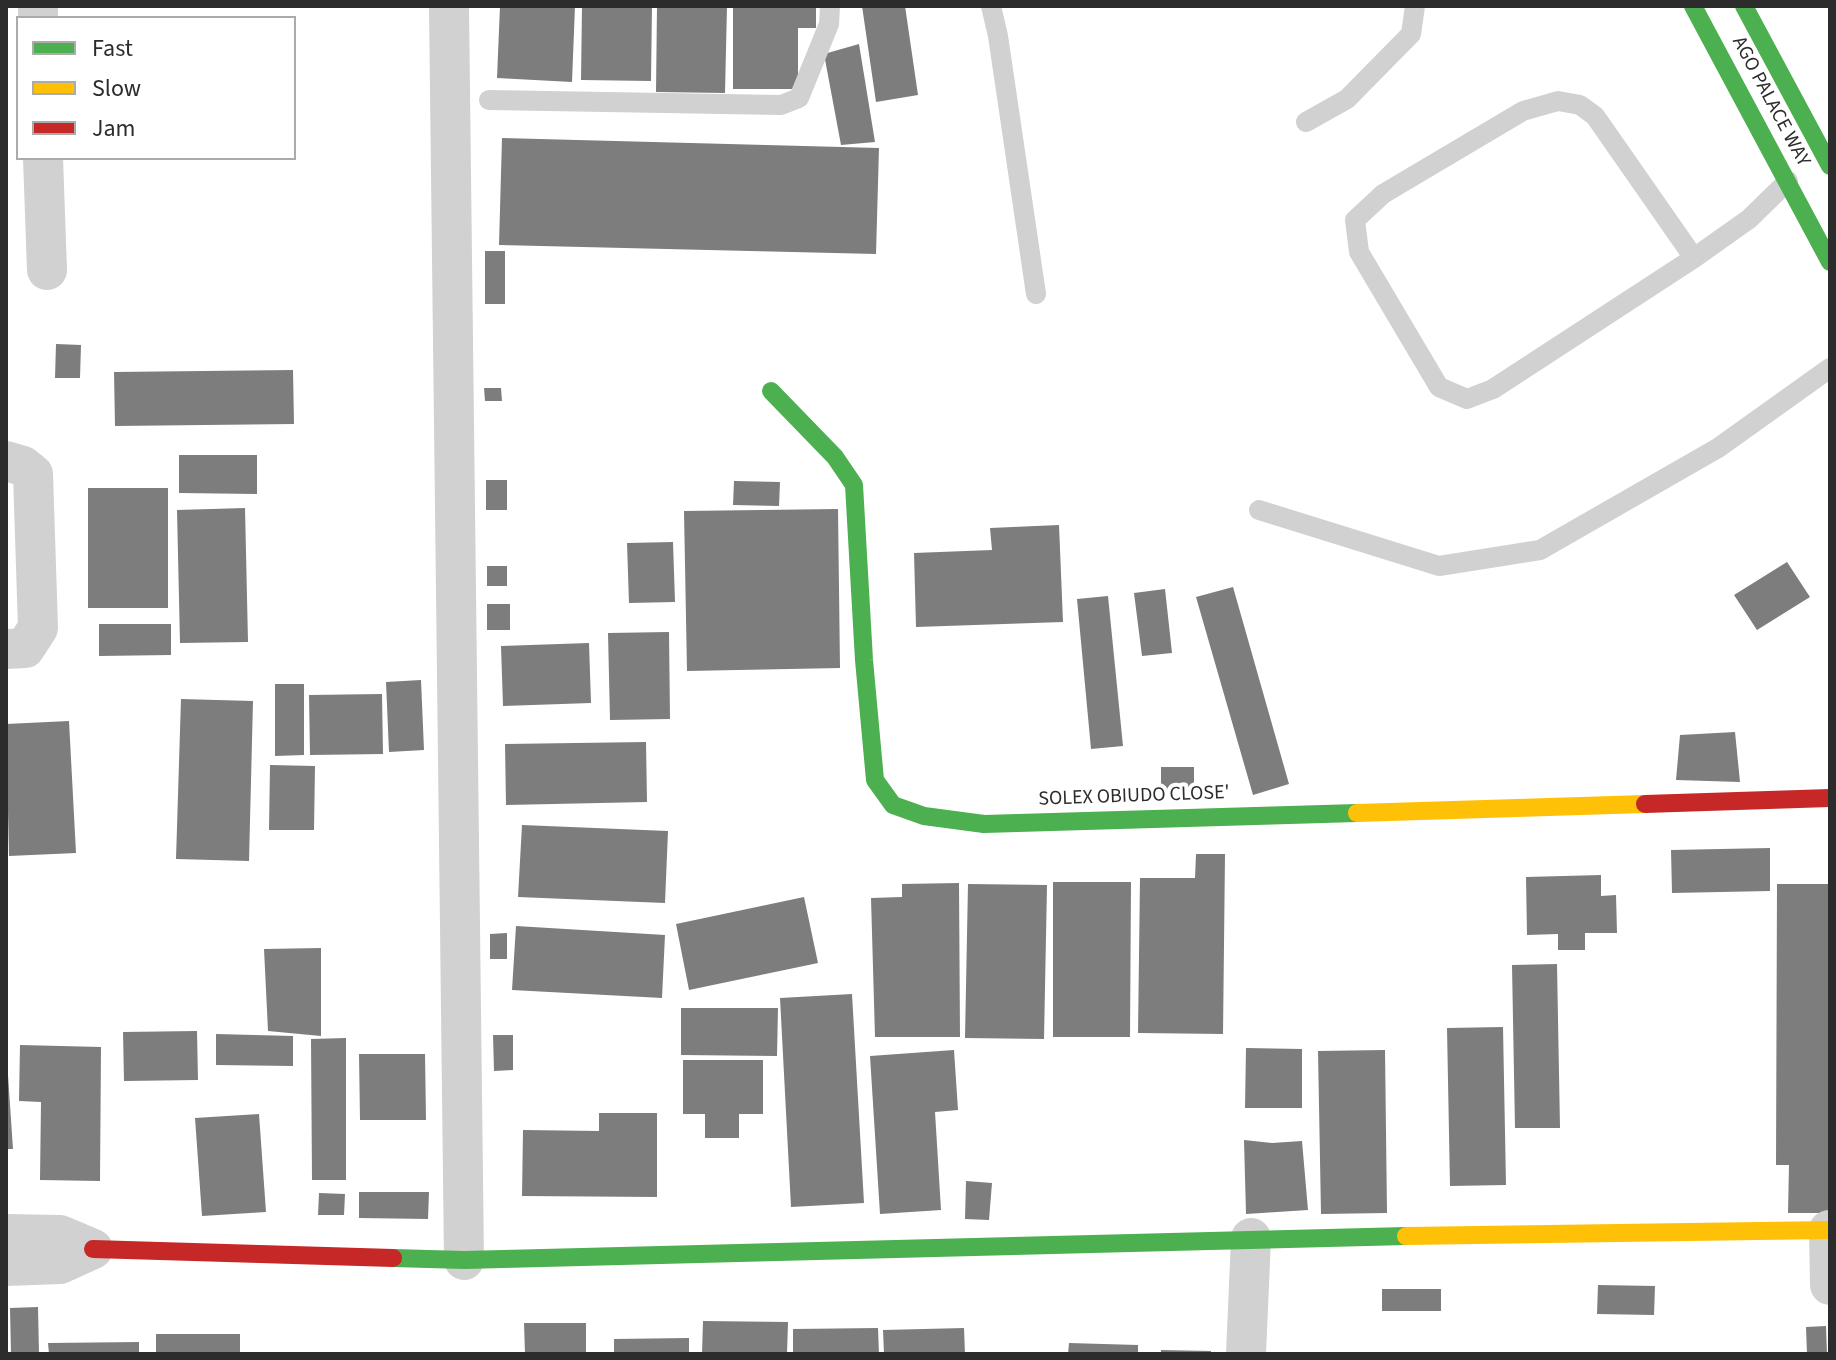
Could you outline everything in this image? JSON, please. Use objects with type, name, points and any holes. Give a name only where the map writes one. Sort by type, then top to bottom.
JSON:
[{"type":"street","points":[[449,6],[464,1260]]},
{"type":"street","name":"AGO PALACE WAY","points":[[1693,6],[1830,262]]},
{"type":"street","name":"AGO PALACE WAY","points":[[1744,6],[1830,166]]},
{"type":"street","points":[[43,160],[47,270]]},
{"type":"street","name":"SOLEX OBIUDO CLOSE'","points":[[771,391],[835,457],[854,485],[864,660],[875,780],[893,805],[924,816],[984,824],[1830,798]]},
{"type":"street","points":[[6,461],[23,466],[33,474],[38,628],[25,648],[6,649]]},
{"type":"street","points":[[6,1234],[60,1235],[93,1249],[464,1260],[1251,1238],[1829,1230],[1830,1285]]},
{"type":"street","points":[[1246,1354],[1251,1238]]},
{"type":"street","points":[[6,1266],[60,1264],[93,1249]]},
{"type":"lane","points":[[489,100],[781,105],[799,98],[829,24],[830,6]]},
{"type":"lane","points":[[991,6],[1036,294]]},
{"type":"lane","points":[[1306,122],[1347,99],[1411,34],[1415,6]]},
{"type":"lane","points":[[1694,258],[1595,116],[1580,105],[1558,101],[1523,111],[1383,194],[1355,220],[1359,252],[1439,387],[1467,399],[1493,389],[1694,258],[1749,219],[1788,181]]},
{"type":"lane","points":[[1259,510],[1439,566],[1540,550],[1718,448],[1830,368]]},
{"type":"building","points":[[500,6],[575,6],[572,82],[497,78]]},
{"type":"building","points":[[582,6],[652,6],[651,81],[581,80]]},
{"type":"building","points":[[657,6],[727,6],[725,93],[656,92]]},
{"type":"building","points":[[733,6],[816,6],[816,28],[798,28],[798,89],[733,89]]},
{"type":"building","points":[[862,6],[905,6],[918,95],[876,102]]},
{"type":"building","points":[[859,44],[875,142],[841,145],[824,54]]},
{"type":"building","points":[[502,138],[879,148],[876,254],[499,245]]},
{"type":"building","points":[[485,251],[505,251],[505,304],[485,304]]},
{"type":"building","points":[[56,344],[81,345],[80,378],[55,378]]},
{"type":"building","points":[[293,370],[294,424],[115,426],[114,372]]},
{"type":"building","points":[[484,388],[501,388],[502,401],[485,401]]},
{"type":"building","points":[[179,455],[257,455],[257,494],[179,493]]},
{"type":"building","points":[[486,480],[507,480],[507,510],[486,510]]},
{"type":"building","points":[[734,481],[780,482],[779,506],[733,505]]},
{"type":"building","points":[[88,488],[168,488],[168,608],[88,608]]},
{"type":"building","points":[[245,508],[248,642],[180,643],[177,510]]},
{"type":"building","points":[[838,509],[840,668],[687,671],[684,511]]},
{"type":"building","points":[[1059,525],[1063,622],[916,627],[914,553],[992,550],[990,528]]},
{"type":"building","points":[[673,542],[675,602],[629,603],[627,543]]},
{"type":"building","points":[[1787,562],[1810,597],[1757,630],[1734,595]]},
{"type":"building","points":[[487,566],[507,566],[507,586],[487,586]]},
{"type":"building","points":[[1233,587],[1289,784],[1253,795],[1196,597]]},
{"type":"building","points":[[1165,589],[1172,653],[1142,656],[1134,593]]},
{"type":"building","points":[[1108,596],[1123,746],[1091,749],[1077,599]]},
{"type":"building","points":[[487,604],[510,604],[510,630],[487,630]]},
{"type":"building","points":[[99,624],[171,624],[171,655],[99,656]]},
{"type":"building","points":[[669,632],[670,719],[610,720],[608,633]]},
{"type":"building","points":[[589,643],[591,703],[503,706],[501,646]]},
{"type":"building","points":[[421,680],[424,750],[389,752],[386,682]]},
{"type":"building","points":[[275,684],[304,684],[304,755],[275,756]]},
{"type":"building","points":[[382,694],[383,754],[310,755],[309,695]]},
{"type":"building","points":[[181,699],[253,701],[249,861],[176,859]]},
{"type":"building","points":[[69,721],[76,853],[9,856],[6,724]]},
{"type":"building","points":[[1735,732],[1740,782],[1676,780],[1680,735]]},
{"type":"building","points":[[646,742],[647,802],[506,805],[505,744]]},
{"type":"building","points":[[270,765],[315,766],[314,830],[269,830]]},
{"type":"building","points":[[1161,767],[1194,767],[1194,790],[1161,789]]},
{"type":"building","points":[[522,825],[668,831],[665,903],[518,897]]},
{"type":"building","points":[[1770,848],[1770,891],[1672,893],[1671,850]]},
{"type":"building","points":[[1196,854],[1225,854],[1223,1034],[1138,1033],[1140,878],[1195,878]]},
{"type":"building","points":[[1601,875],[1601,896],[1616,895],[1617,933],[1585,933],[1585,950],[1558,950],[1558,934],[1527,935],[1526,877]]},
{"type":"building","points":[[1053,882],[1131,882],[1130,1037],[1053,1037]]},
{"type":"building","points":[[959,883],[960,1037],[875,1037],[871,898],[902,897],[902,884]]},
{"type":"building","points":[[968,884],[1047,885],[1044,1039],[965,1038]]},
{"type":"building","points":[[1777,884],[1830,884],[1830,1213],[1788,1213],[1789,1165],[1776,1165]]},
{"type":"building","points":[[804,897],[818,963],[689,990],[676,924]]},
{"type":"building","points":[[516,926],[665,935],[662,998],[512,990]]},
{"type":"building","points":[[507,933],[507,959],[490,959],[490,934]]},
{"type":"building","points":[[321,948],[321,1036],[268,1031],[264,949]]},
{"type":"building","points":[[1557,964],[1560,1128],[1515,1128],[1512,965]]},
{"type":"building","points":[[852,994],[864,1203],[791,1207],[780,998]]},
{"type":"building","points":[[681,1008],[778,1008],[777,1056],[681,1055]]},
{"type":"building","points":[[1503,1027],[1506,1185],[1450,1186],[1447,1028]]},
{"type":"building","points":[[197,1031],[198,1080],[124,1081],[123,1032]]},
{"type":"building","points":[[216,1034],[293,1036],[293,1066],[216,1065]]},
{"type":"building","points":[[493,1035],[513,1035],[513,1070],[494,1071]]},
{"type":"building","points":[[346,1038],[346,1180],[312,1180],[311,1039]]},
{"type":"building","points":[[20,1045],[101,1047],[100,1181],[40,1180],[41,1102],[19,1101]]},
{"type":"building","points":[[1246,1048],[1302,1049],[1302,1108],[1245,1108]]},
{"type":"building","points":[[954,1050],[958,1110],[935,1112],[941,1210],[880,1214],[870,1056]]},
{"type":"building","points":[[1385,1050],[1387,1213],[1321,1214],[1318,1051]]},
{"type":"building","points":[[359,1054],[425,1054],[426,1120],[360,1120]]},
{"type":"building","points":[[683,1060],[763,1060],[763,1114],[739,1114],[739,1138],[705,1138],[705,1114],[683,1114]]},
{"type":"building","points":[[8,1075],[13,1149],[6,1149]]},
{"type":"building","points":[[599,1113],[657,1113],[657,1197],[522,1196],[523,1130],[599,1131]]},
{"type":"building","points":[[259,1114],[266,1212],[202,1216],[195,1118]]},
{"type":"building","points":[[1244,1140],[1272,1143],[1302,1141],[1308,1210],[1246,1214]]},
{"type":"building","points":[[966,1181],[992,1183],[989,1220],[965,1219]]},
{"type":"building","points":[[359,1192],[429,1192],[428,1219],[359,1218]]},
{"type":"building","points":[[319,1193],[345,1194],[344,1215],[318,1215]]},
{"type":"building","points":[[1598,1285],[1655,1286],[1654,1315],[1597,1314]]},
{"type":"building","points":[[1382,1289],[1441,1289],[1441,1311],[1382,1311]]},
{"type":"building","points":[[38,1307],[39,1354],[11,1354],[10,1308]]},
{"type":"building","points":[[703,1321],[788,1322],[787,1354],[702,1354]]},
{"type":"building","points":[[524,1323],[586,1323],[586,1354],[525,1354]]},
{"type":"building","points":[[1826,1326],[1827,1354],[1807,1354],[1806,1327]]},
{"type":"building","points":[[878,1328],[879,1354],[793,1354],[793,1329]]},
{"type":"building","points":[[964,1328],[965,1354],[884,1354],[883,1330]]},
{"type":"building","points":[[156,1334],[240,1334],[240,1354],[156,1354]]},
{"type":"building","points":[[689,1338],[689,1354],[614,1354],[614,1339]]},
{"type":"building","points":[[139,1342],[139,1354],[49,1354],[48,1343]]},
{"type":"building","points":[[1069,1343],[1138,1345],[1138,1354],[1068,1354]]},
{"type":"building","points":[[1161,1350],[1211,1351],[1211,1354],[1161,1354]]},
{"type":"traffic: fast","points":[[1693,6],[1830,262]]},
{"type":"traffic: fast","points":[[1744,6],[1830,166]]},
{"type":"traffic: fast","points":[[771,391],[835,457],[854,485],[864,660],[875,780],[893,805],[924,816],[984,824],[1357,813]]},
{"type":"traffic: fast","points":[[393,1258],[464,1260],[1406,1236]]},
{"type":"traffic: slow","points":[[1357,813],[1645,804]]},
{"type":"traffic: slow","points":[[1406,1236],[1830,1230]]},
{"type":"traffic: jam","points":[[1645,804],[1830,798]]},
{"type":"traffic: jam","points":[[93,1249],[393,1258]]}]
